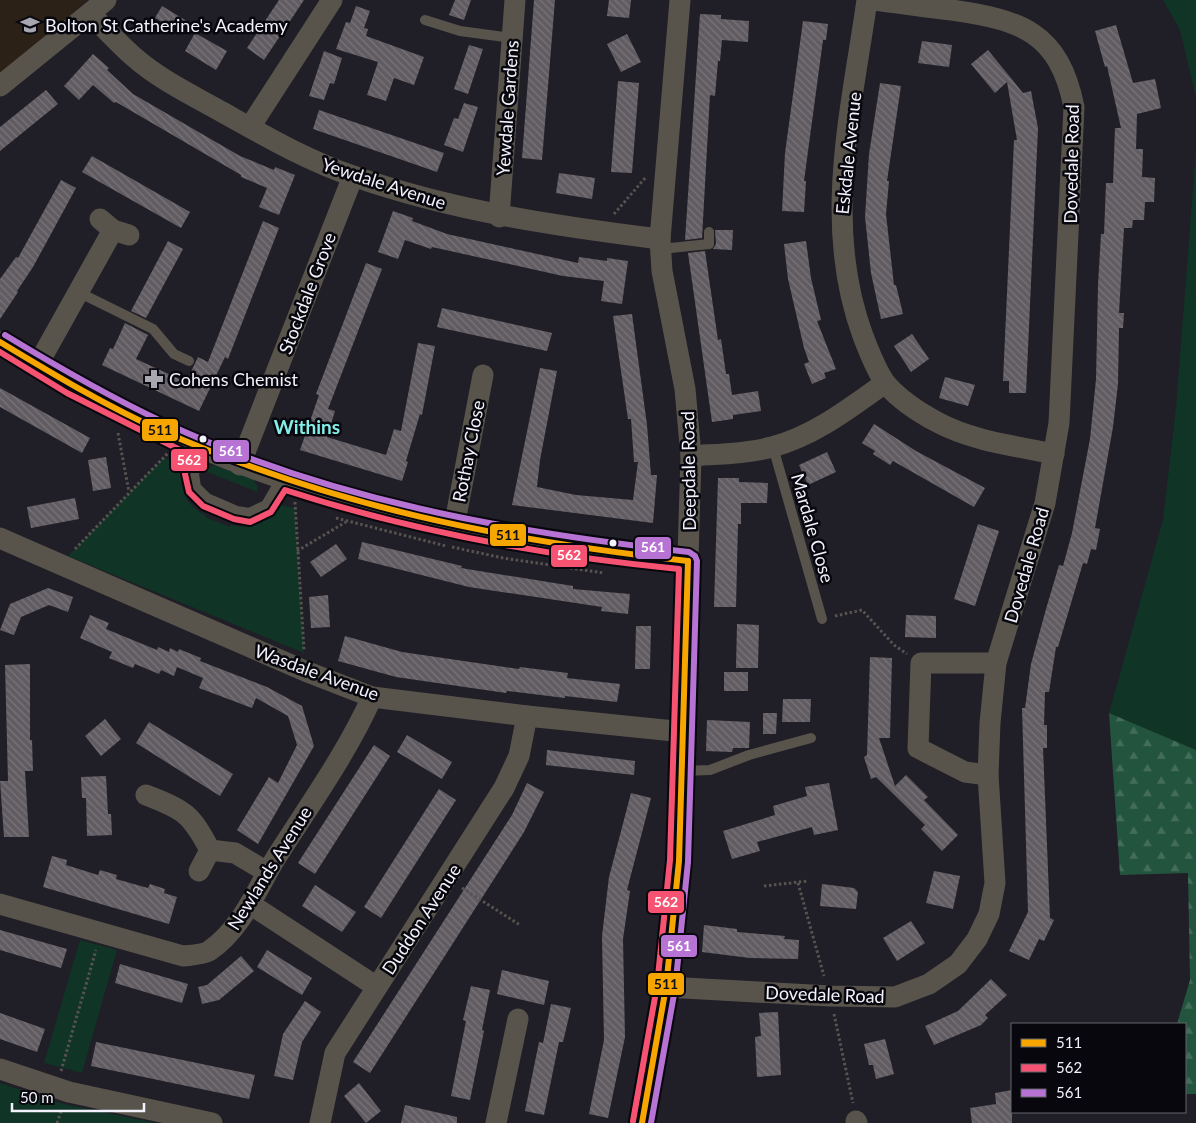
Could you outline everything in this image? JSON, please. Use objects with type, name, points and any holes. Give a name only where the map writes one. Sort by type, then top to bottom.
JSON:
[{"type":"street","points":[[250,127],[332,0]]},
{"type":"street","name":"Yewdale Gardens","points":[[499,217],[515,0]]},
{"type":"street","name":"Deepdale Road","points":[[642,1123],[666,987],[679,861],[683,771],[691,456],[685,389],[662,271],[661,244],[680,0]]},
{"type":"street","name":"Eskdale Avenue","points":[[868,0],[843,168],[840,217],[844,262],[854,312],[867,347],[886,383],[909,404],[938,423],[970,435],[1054,454]]},
{"type":"street","name":"Dovedale Road","points":[[666,987],[830,996],[895,997],[929,984],[958,964],[977,939],[989,914],[995,883],[988,775],[990,723],[996,664],[1042,513],[1054,454],[1062,389],[1074,125],[1071,94],[1064,71],[1056,57],[1035,34],[1006,20],[988,15],[872,0]]},
{"type":"street","points":[[0,86],[98,7]]},
{"type":"street","name":"Yewdale Avenue","points":[[98,7],[135,58],[169,81],[250,127],[352,176],[443,203],[499,217],[599,231],[661,244]]},
{"type":"street","name":"Stockdale Grove","points":[[240,465],[352,176]]},
{"type":"street","points":[[37,366],[114,228]]},
{"type":"street","points":[[0,342],[37,366],[200,450],[287,482],[381,509],[531,543],[688,561]]},
{"type":"street","name":"Rothay Close","points":[[454,527],[483,373]]},
{"type":"street","points":[[691,456],[739,453],[773,447],[818,428],[842,414],[886,383]]},
{"type":"street","name":"Wasdale Avenue","points":[[0,538],[287,663],[372,696],[528,716],[684,732]]},
{"type":"street","points":[[988,775],[965,772],[918,748],[921,664],[996,664]]},
{"type":"street","name":"Newlands Avenue","points":[[0,904],[183,956],[207,952],[225,937],[250,904],[267,872],[358,728],[372,696]]},
{"type":"street","name":"Duddon Avenue","points":[[320,1123],[335,1053],[504,788],[518,756],[528,716]]},
{"type":"street","points":[[144,795],[184,811],[197,824],[210,850]]},
{"type":"street","points":[[210,850],[235,853],[267,872]]},
{"type":"street","points":[[199,871],[210,850]]},
{"type":"street","points":[[250,904],[377,987]]},
{"type":"street","points":[[496,1123],[518,1020]]},
{"type":"street","points":[[0,1069],[69,1092],[212,1123]]},
{"type":"lane","points":[[424,20],[468,32],[512,38]]},
{"type":"lane","points":[[661,244],[709,244],[710,232]]},
{"type":"lane","points":[[78,292],[153,329],[174,354],[189,361]]},
{"type":"lane","name":"Mardale Close","points":[[773,447],[822,619]]},
{"type":"lane","points":[[200,450],[194,474],[196,487],[207,498],[237,511],[249,513],[266,505],[287,482]]},
{"type":"lane","points":[[683,771],[710,770],[750,755],[811,738]]},
{"type":"path","points":[[599,231],[647,176]]},
{"type":"path","points":[[118,433],[129,493]]},
{"type":"path","points":[[68,556],[180,440]]},
{"type":"path","points":[[287,482],[298,550],[304,653]]},
{"type":"path","points":[[298,550],[347,521]]},
{"type":"path","points":[[822,619],[862,610],[894,645],[921,664]]},
{"type":"path","points":[[446,878],[520,925]]},
{"type":"path","points":[[764,886],[798,884],[808,881]]},
{"type":"path","points":[[798,884],[830,996],[857,1122]]},
{"type":"path","points":[[61,1072],[101,932]]},
{"type":"shaded area","name":"Bolton St Catherine's Academy","points":[[0,0],[87,0],[34,50],[0,77]]},
{"type":"green space","points":[[1163,0],[1196,0],[1196,98],[1180,30]]},
{"type":"green space","points":[[1196,150],[1196,750],[1109,713],[1163,520],[1176,407]]},
{"type":"green space","points":[[164,457],[181,466],[181,481],[185,495],[192,506],[205,515],[205,517],[230,527],[231,525],[253,525],[271,515],[281,505],[295,508],[304,653],[68,556]]},
{"type":"green space","points":[[213,465],[253,478],[257,486],[257,492],[205,471]]},
{"type":"green space","points":[[1109,713],[1196,750],[1196,1094],[1186,1094],[1186,1023],[1177,1023],[1190,980],[1188,873],[1120,875]]},
{"type":"green space","points":[[80,940],[117,950],[82,1073],[44,1063]]},
{"type":"green space","points":[[0,1083],[64,1104],[156,1123],[0,1123]]},
{"type":"building","points":[[279,0],[304,0],[264,60],[247,48]]},
{"type":"building","points":[[455,0],[471,0],[464,20],[449,15]]},
{"type":"building","points":[[534,0],[555,0],[542,160],[522,158]]},
{"type":"building","points":[[609,0],[631,0],[629,18],[607,16]]},
{"type":"building","points":[[162,6],[190,23],[184,34],[155,18]]},
{"type":"building","points":[[356,6],[370,11],[364,28],[368,29],[366,36],[424,57],[414,85],[394,78],[386,101],[367,95],[378,62],[336,49],[346,22],[350,23]]},
{"type":"building","points":[[700,14],[721,15],[721,19],[749,21],[748,42],[722,40],[715,96],[710,95],[702,238],[685,240]]},
{"type":"building","points":[[803,21],[828,24],[826,40],[823,40],[804,181],[806,181],[804,212],[782,211],[785,153]]},
{"type":"building","points":[[1116,25],[1133,83],[1155,79],[1161,108],[1137,114],[1136,149],[1143,149],[1142,177],[1155,178],[1154,202],[1145,202],[1144,220],[1133,220],[1132,228],[1124,228],[1119,313],[1124,313],[1123,328],[1119,328],[1118,384],[1113,427],[1095,528],[1100,529],[1096,550],[1091,549],[1087,564],[1083,563],[1058,647],[1056,647],[1049,692],[1045,692],[1044,725],[1047,725],[1047,748],[1043,748],[1050,918],[1054,920],[1044,941],[1039,939],[1029,960],[1009,951],[1028,912],[1022,708],[1025,708],[1031,664],[1046,609],[1059,565],[1063,566],[1072,533],[1090,439],[1096,379],[1098,285],[1101,234],[1104,234],[1106,183],[1113,183],[1115,128],[1121,128],[1107,66],[1105,67],[1095,31]]},
{"type":"building","points":[[195,33],[227,51],[216,70],[185,51]]},
{"type":"building","points":[[627,34],[641,62],[621,72],[607,44]]},
{"type":"building","points":[[922,41],[952,45],[949,67],[918,63]]},
{"type":"building","points":[[469,45],[483,49],[468,94],[454,89]]},
{"type":"building","points":[[988,50],[1023,93],[1031,91],[1038,128],[1026,393],[1009,393],[1009,381],[1003,381],[1014,140],[1017,140],[1007,82],[995,93],[971,64]]},
{"type":"building","points":[[324,51],[342,58],[334,84],[330,83],[324,100],[309,96]]},
{"type":"building","points":[[93,54],[133,94],[240,156],[274,170],[275,167],[295,175],[279,215],[259,207],[267,188],[241,177],[241,175],[116,102],[114,103],[93,85],[79,100],[64,86]]},
{"type":"building","points":[[618,81],[639,83],[632,173],[611,172]]},
{"type":"building","points":[[880,83],[901,86],[887,181],[889,181],[886,214],[894,285],[896,285],[903,314],[881,319],[871,273],[865,217],[869,154]]},
{"type":"building","points":[[46,90],[58,104],[0,151],[0,127]]},
{"type":"building","points":[[464,103],[478,107],[463,152],[444,145],[454,118],[458,119]]},
{"type":"building","points":[[319,110],[444,153],[437,172],[313,129]]},
{"type":"building","points":[[92,156],[190,212],[181,228],[82,172]]},
{"type":"building","points":[[559,173],[595,178],[592,199],[556,193]]},
{"type":"building","points":[[61,180],[76,188],[33,267],[0,319],[0,279],[16,257],[18,258]]},
{"type":"building","points":[[393,211],[413,218],[412,221],[447,234],[578,263],[579,257],[607,261],[607,258],[628,261],[622,304],[601,301],[604,281],[563,276],[432,247],[431,249],[405,240],[398,259],[378,252]]},
{"type":"building","points":[[263,221],[279,228],[228,359],[225,357],[199,411],[102,365],[110,348],[113,349],[125,323],[148,335],[136,359],[186,382],[198,357],[208,362]]},
{"type":"building","points":[[715,230],[733,230],[732,250],[713,249],[716,244]]},
{"type":"building","points":[[168,241],[183,249],[146,318],[131,311]]},
{"type":"building","points":[[806,241],[811,278],[821,320],[817,321],[836,369],[824,373],[826,378],[812,384],[804,364],[809,362],[788,279],[784,244]]},
{"type":"building","points":[[705,251],[718,340],[721,339],[726,374],[729,374],[732,395],[758,391],[761,411],[733,415],[733,419],[712,422],[688,253]]},
{"type":"building","points":[[366,263],[382,269],[328,409],[335,411],[327,437],[386,455],[394,429],[401,431],[418,343],[435,346],[422,415],[420,414],[402,481],[300,450],[319,395],[316,394]]},
{"type":"building","points":[[442,308],[552,333],[547,351],[437,327]]},
{"type":"building","points":[[632,314],[647,425],[651,475],[657,475],[653,523],[512,505],[540,368],[557,371],[540,460],[537,487],[576,495],[633,500],[638,462],[634,462],[631,419],[628,419],[613,316]]},
{"type":"building","points":[[912,334],[929,359],[911,372],[894,346]]},
{"type":"building","points":[[945,377],[975,385],[968,406],[939,398]]},
{"type":"building","points":[[0,388],[90,438],[82,453],[0,407]]},
{"type":"building","points":[[874,424],[916,451],[985,488],[974,507],[893,461],[890,465],[873,454],[875,451],[862,443]]},
{"type":"building","points":[[827,452],[836,472],[808,485],[799,465]]},
{"type":"building","points":[[106,457],[111,488],[93,491],[88,460]]},
{"type":"building","points":[[718,478],[739,478],[739,482],[768,483],[767,503],[741,503],[741,524],[738,524],[736,607],[714,607]]},
{"type":"building","points":[[75,498],[79,519],[31,528],[27,507]]},
{"type":"building","points":[[978,524],[999,531],[975,606],[954,599]]},
{"type":"building","points":[[362,542],[462,566],[461,568],[573,586],[573,589],[630,594],[628,614],[601,611],[602,607],[469,587],[358,559]]},
{"type":"building","points":[[336,544],[347,559],[321,577],[310,562]]},
{"type":"building","points":[[48,588],[73,597],[68,612],[49,605],[21,617],[14,635],[0,630],[10,604]]},
{"type":"building","points":[[328,595],[330,627],[311,628],[309,597]]},
{"type":"building","points":[[90,615],[109,623],[106,629],[157,650],[158,647],[169,652],[170,648],[178,652],[179,649],[201,658],[200,661],[267,687],[302,706],[314,746],[258,844],[237,830],[269,777],[278,783],[297,745],[288,716],[256,698],[252,708],[199,688],[203,678],[177,667],[174,676],[161,670],[159,674],[135,664],[133,668],[109,658],[112,652],[80,638]]},
{"type":"building","points":[[906,615],[936,616],[936,638],[905,637]]},
{"type":"building","points":[[737,624],[759,625],[758,668],[736,668]]},
{"type":"building","points":[[636,626],[651,626],[650,669],[635,669]]},
{"type":"building","points":[[345,636],[402,652],[519,669],[520,667],[568,673],[567,678],[620,684],[617,702],[507,691],[506,693],[396,677],[338,661]]},
{"type":"building","points":[[870,657],[892,658],[890,738],[879,738],[895,786],[906,775],[928,797],[924,800],[958,835],[942,851],[921,829],[925,825],[876,777],[871,779],[864,757],[867,755]]},
{"type":"building","points":[[30,664],[30,740],[32,740],[33,771],[25,771],[29,837],[4,837],[0,781],[8,781],[5,665]]},
{"type":"building","points":[[724,672],[748,672],[748,691],[724,691]]},
{"type":"building","points":[[783,699],[811,699],[810,722],[782,722]]},
{"type":"building","points":[[763,713],[777,713],[776,734],[763,734]]},
{"type":"building","points":[[105,719],[121,739],[101,756],[85,736]]},
{"type":"building","points":[[707,720],[750,722],[749,748],[733,748],[732,752],[706,751]]},
{"type":"building","points":[[149,722],[233,774],[220,796],[136,743]]},
{"type":"building","points":[[407,735],[452,762],[442,779],[397,752]]},
{"type":"building","points":[[374,745],[390,756],[315,874],[298,863]]},
{"type":"building","points":[[547,750],[635,761],[634,775],[546,765]]},
{"type":"building","points":[[106,776],[108,814],[111,814],[112,835],[87,836],[86,798],[82,798],[81,777]]},
{"type":"building","points":[[527,783],[544,792],[524,832],[370,1073],[353,1062],[512,815]]},
{"type":"building","points":[[829,783],[838,830],[814,835],[812,827],[757,842],[760,851],[732,859],[723,831],[775,815],[773,806],[807,796],[805,787]]},
{"type":"building","points":[[439,789],[456,800],[381,918],[364,907]]},
{"type":"building","points":[[631,793],[651,798],[627,890],[630,891],[623,939],[625,1037],[608,1118],[589,1114],[604,1040],[602,936],[609,877]]},
{"type":"building","points":[[52,856],[67,860],[66,865],[98,875],[100,870],[117,875],[116,879],[148,888],[150,884],[165,889],[164,893],[177,897],[169,924],[43,887]]},
{"type":"building","points":[[934,871],[960,876],[953,909],[926,903]]},
{"type":"building","points":[[822,884],[854,888],[858,892],[856,909],[820,906]]},
{"type":"building","points":[[315,885],[356,912],[342,932],[302,906]]},
{"type":"building","points":[[911,921],[925,943],[897,961],[883,938]]},
{"type":"building","points":[[704,925],[737,929],[737,932],[785,936],[784,939],[799,940],[798,959],[750,958],[702,952]]},
{"type":"building","points":[[0,930],[67,949],[61,968],[0,950]]},
{"type":"building","points":[[267,950],[312,978],[302,995],[257,967]]},
{"type":"building","points":[[241,956],[254,971],[219,1000],[202,1004],[198,987],[207,985]]},
{"type":"building","points":[[120,964],[188,984],[182,1003],[115,983]]},
{"type":"building","points":[[502,970],[549,981],[544,1005],[497,994]]},
{"type":"building","points":[[991,979],[1007,995],[985,1015],[988,1018],[981,1025],[934,1045],[925,1026],[958,1011]]},
{"type":"building","points":[[471,986],[490,990],[470,1100],[451,1096],[466,1021],[463,1020]]},
{"type":"building","points":[[305,1001],[321,1012],[302,1042],[293,1080],[274,1076],[283,1034]]},
{"type":"building","points":[[551,1004],[571,1008],[563,1042],[559,1042],[544,1115],[525,1111],[539,1042],[543,1043]]},
{"type":"building","points":[[778,1012],[781,1075],[757,1077],[755,1037],[761,1036],[759,1013]]},
{"type":"building","points":[[0,1013],[45,1029],[37,1052],[0,1039]]},
{"type":"building","points":[[885,1039],[894,1074],[876,1079],[873,1065],[869,1065],[864,1044]]},
{"type":"building","points":[[96,1042],[255,1075],[249,1099],[91,1066]]},
{"type":"building","points":[[359,1083],[381,1111],[366,1123],[344,1096]]},
{"type":"building","points":[[1011,1090],[1012,1123],[972,1123],[970,1108],[996,1104],[995,1093]]},
{"type":"building","points":[[405,1105],[457,1117],[457,1123],[401,1123]]},
{"type":"transit line","name":"561","points":[[5,335],[82,380],[163,422],[226,449],[289,472],[354,492],[420,509],[487,523],[621,544],[689,552],[695,556],[697,561],[688,862],[675,989],[651,1123]]},
{"type":"transit line","name":"511","points":[[0,342],[80,389],[162,431],[227,458],[291,480],[355,500],[485,531],[551,543],[688,561]]},
{"type":"transit line","name":"562","points":[[0,352],[67,393],[190,455],[185,474],[189,492],[203,506],[234,519],[250,522],[271,512],[285,490],[382,518],[480,540],[579,557],[679,569],[670,860],[657,986],[633,1121]]},
{"type":"transit line","name":"511","points":[[642,1123],[666,987],[679,861],[688,561]]},
{"type":"place","name":"Bolton St Catherine's Academy","points":[[30,25]]},
{"type":"place","name":"Cohens Chemist","points":[[154,379]]},
{"type":"district","name":"Withins","points":[[307,426]]}]
